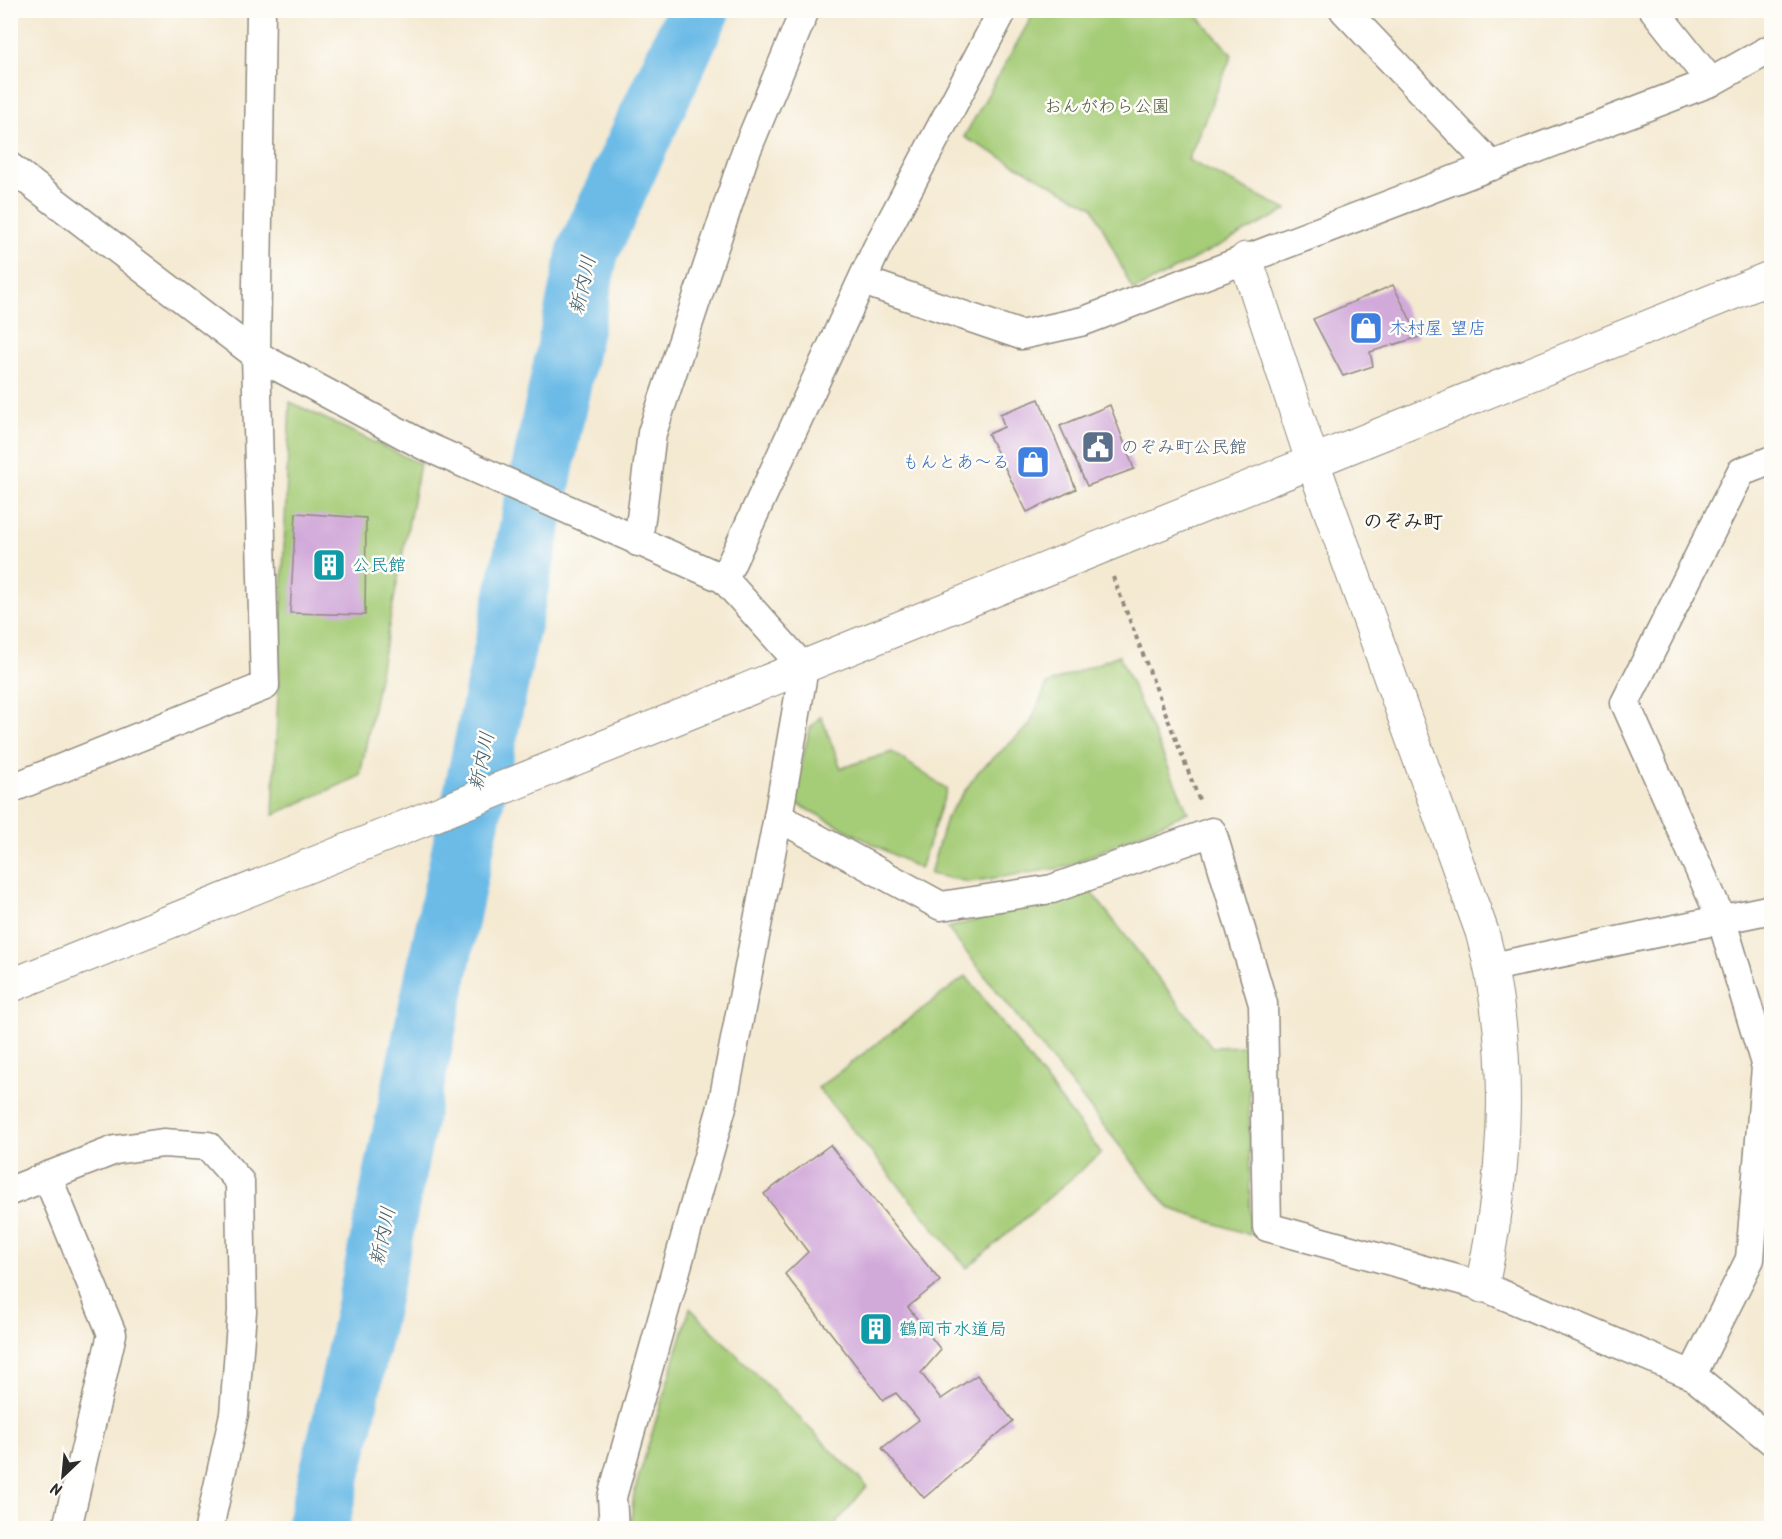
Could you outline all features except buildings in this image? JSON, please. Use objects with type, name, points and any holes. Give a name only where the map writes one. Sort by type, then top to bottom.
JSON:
[{"type":"street","points":[[10,789],[265,686],[256,355],[261,10]]},
{"type":"street","points":[[628,538],[652,433],[745,154],[805,10]]},
{"type":"street","points":[[724,579],[877,248],[1003,10]]},
{"type":"street","points":[[1344,10],[1492,166]]},
{"type":"street","points":[[1654,10],[1711,82]]},
{"type":"street","points":[[863,281],[1021,335],[1084,321],[1711,82],[1772,48]]},
{"type":"street","points":[[10,167],[256,355],[423,445],[724,579],[804,668]]},
{"type":"street","points":[[1246,259],[1312,463],[1482,932],[1492,967],[1501,1030],[1505,1114],[1495,1227],[1482,1286]]},
{"type":"street","points":[[10,986],[1772,277]]},
{"type":"street","points":[[1692,1375],[1761,1261],[1766,1067],[1721,918],[1625,703],[1741,472],[1772,460]]},
{"type":"street","points":[[614,1528],[612,1497],[722,1107],[778,817],[804,668]]},
{"type":"street","points":[[778,817],[941,906],[1052,889],[1212,831],[1263,1004],[1267,1227],[1482,1286],[1692,1375],[1772,1441]]},
{"type":"street","points":[[1492,967],[1772,909]]},
{"type":"street","points":[[10,1191],[115,1150],[163,1143],[208,1146],[240,1182],[242,1311],[234,1414],[209,1528]]},
{"type":"street","points":[[47,1176],[112,1334],[68,1528]]},
{"type":"path","points":[[1102,548],[1212,831]]},
{"type":"green space","name":"おんがわら公園","points":[[1035,11],[1193,11],[1232,55],[1188,160],[1287,210],[1133,291],[1093,207],[964,137]]},
{"type":"green space","points":[[290,402],[420,464],[360,776],[273,815]]},
{"type":"green space","points":[[1119,655],[1188,812],[1066,867],[969,882],[930,874],[946,818],[978,772],[1029,726],[1047,684]]},
{"type":"green space","points":[[821,716],[841,768],[892,752],[947,789],[920,869],[792,801],[810,728]]},
{"type":"green space","points":[[1089,889],[1212,1047],[1249,1046],[1250,1235],[1169,1208],[947,928]]},
{"type":"green space","points":[[966,976],[1101,1153],[967,1268],[818,1088]]},
{"type":"green space","points":[[690,1308],[867,1486],[832,1528],[630,1528],[634,1493]]},
{"type":"waterway","name":"新内川","points":[[317,1528],[343,1421],[588,251],[699,10]]},
{"type":"place","name":"木村屋 望店","points":[[1366,328]]},
{"type":"place","name":"のぞみ町公民館","points":[[1098,447]]},
{"type":"place","name":"もんとあ～る","points":[[1033,462]]},
{"type":"place","name":"公民館","points":[[329,565]]},
{"type":"place","name":"鶴岡市水道局","points":[[876,1329]]},
{"type":"district","name":"のぞみ町","points":[[1403,521]]}]
